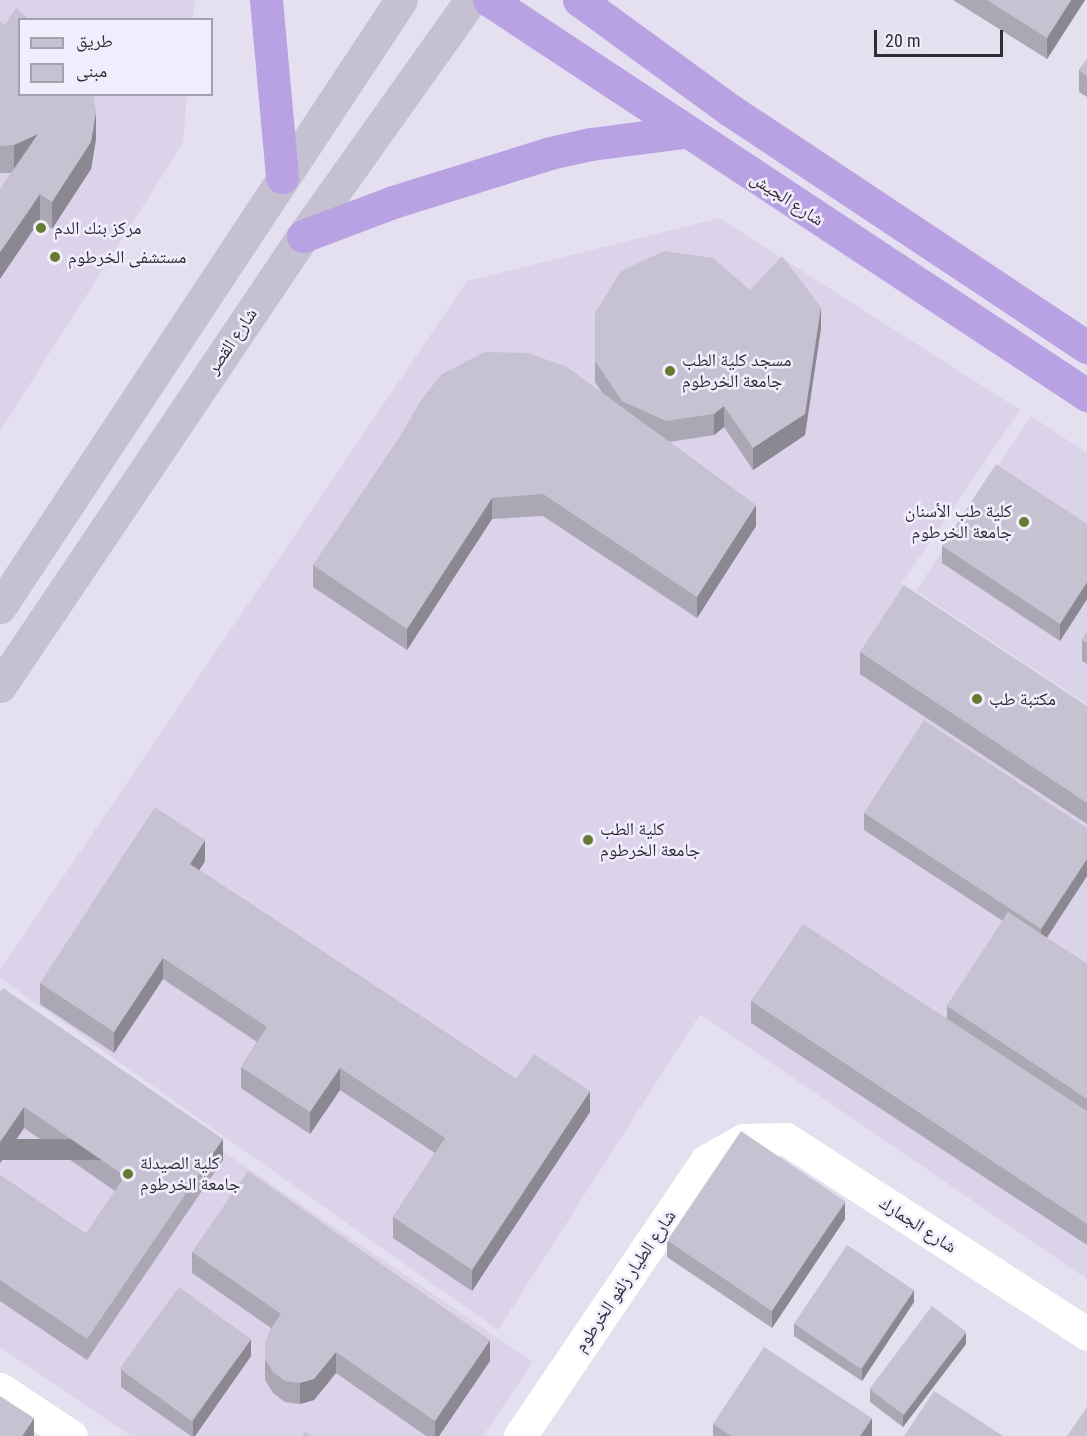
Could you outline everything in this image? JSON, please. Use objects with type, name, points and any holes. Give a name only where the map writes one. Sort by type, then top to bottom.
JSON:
[{"type":"highway","points":[[266,0],[282,177]]},
{"type":"highway","name":"شارع الجيش","points":[[489,0],[684,132],[1087,395]]},
{"type":"highway","points":[[579,0],[730,110],[1087,347]]},
{"type":"highway","points":[[613,0],[637,42]]},
{"type":"highway","points":[[303,236],[393,202],[550,153],[591,144],[684,132]]},
{"type":"main road","points":[[0,607],[401,0]]},
{"type":"main road","name":"شارع القصر","points":[[0,686],[303,236],[471,0]]},
{"type":"street","name":"شارع الجمارك","points":[[743,1140],[786,1139],[1087,1334]]},
{"type":"street","name":"شارع الطيار زلفو الخرطوم","points":[[520,1436],[706,1161],[743,1140]]},
{"type":"street","points":[[0,1389],[71,1436]]},
{"type":"shaded area","name":"مستشفى الخرطوم","points":[[0,0],[195,0],[193,18],[18,18],[18,96],[187,96],[183,143],[0,431]]},
{"type":"shaded area","name":"كلية الطب جامعة الخرطوم","points":[[719,218],[1020,410],[901,584],[1087,710],[1087,1279],[700,1014],[498,1330],[0,978],[0,970],[467,281]]},
{"type":"shaded area","name":"كلية طب الأسنان جامعة الخرطوم","points":[[1031,416],[1087,453],[1087,704],[916,591]]},
{"type":"shaded area","name":"كلية الصيدلة جامعة الخرطوم","points":[[0,1000],[533,1362],[483,1436],[131,1436],[0,1347]]},
{"type":"building","points":[[987,0],[1071,0],[1047,38]]},
{"type":"building","points":[[16,8],[28,18],[18,18],[18,96],[93,96],[96,112],[91,142],[52,202],[40,194],[0,252],[0,189],[38,134],[14,145],[0,146],[0,22],[5,25]]},
{"type":"building","points":[[1087,59],[1087,76],[1079,70]]},
{"type":"building","points":[[664,251],[713,258],[750,290],[782,256],[821,307],[805,414],[753,448],[724,406],[714,414],[666,421],[622,401],[595,361],[595,313],[621,271]]},
{"type":"building","points":[[485,352],[528,353],[567,367],[756,505],[697,597],[543,494],[492,498],[407,629],[313,565],[401,435],[421,400],[442,374]]},
{"type":"building","points":[[996,464],[1087,524],[1087,582],[1060,624],[942,546]]},
{"type":"building","points":[[904,585],[1087,706],[1087,803],[860,652]]},
{"type":"building","points":[[1087,632],[1087,643],[1082,640]]},
{"type":"building","points":[[924,720],[1087,828],[1087,859],[1041,929],[864,813]]},
{"type":"building","points":[[155,807],[205,840],[190,864],[516,1079],[534,1054],[590,1091],[472,1270],[393,1217],[445,1138],[340,1068],[310,1112],[241,1067],[267,1027],[163,958],[114,1032],[40,983]]},
{"type":"building","points":[[1008,912],[1087,964],[1087,1099],[947,1006]]},
{"type":"building","points":[[803,924],[1087,1111],[1087,1224],[751,1001]]},
{"type":"building","points":[[3,988],[223,1139],[87,1339],[0,1280],[0,1175],[86,1234],[125,1176],[24,1107],[0,1142],[0,992]]},
{"type":"building","points":[[741,1131],[845,1201],[772,1311],[667,1240]]},
{"type":"building","points":[[248,1171],[490,1340],[435,1421],[336,1352],[314,1379],[300,1383],[285,1381],[273,1372],[265,1359],[265,1344],[270,1330],[281,1314],[192,1252]]},
{"type":"building","points":[[847,1245],[914,1290],[861,1369],[794,1324]]},
{"type":"building","points":[[179,1287],[251,1339],[192,1421],[120,1369]]},
{"type":"building","points":[[932,1306],[966,1332],[904,1415],[869,1389]]},
{"type":"building","points":[[764,1347],[872,1418],[860,1436],[731,1436],[713,1424]]},
{"type":"building","points":[[934,1391],[1003,1436],[904,1436]]},
{"type":"building","points":[[0,1396],[34,1418],[22,1436],[0,1436]]},
{"type":"building","points":[[1087,1407],[1087,1436],[1067,1436]]},
{"type":"place","name":"مركز بنك الدم","points":[[41,228]]},
{"type":"place","name":"مستشفى الخرطوم","points":[[55,257]]},
{"type":"place","name":"مسجد كلية الطب جامعة الخرطوم","points":[[670,371]]},
{"type":"place","name":"كلية طب الأسنان جامعة الخرطوم","points":[[1024,522]]},
{"type":"place","name":"مكتبة طب","points":[[977,699]]},
{"type":"place","name":"كلية الطب جامعة الخرطوم","points":[[588,840]]},
{"type":"place","name":"كلية الصيدلة جامعة الخرطوم","points":[[128,1174]]}]
